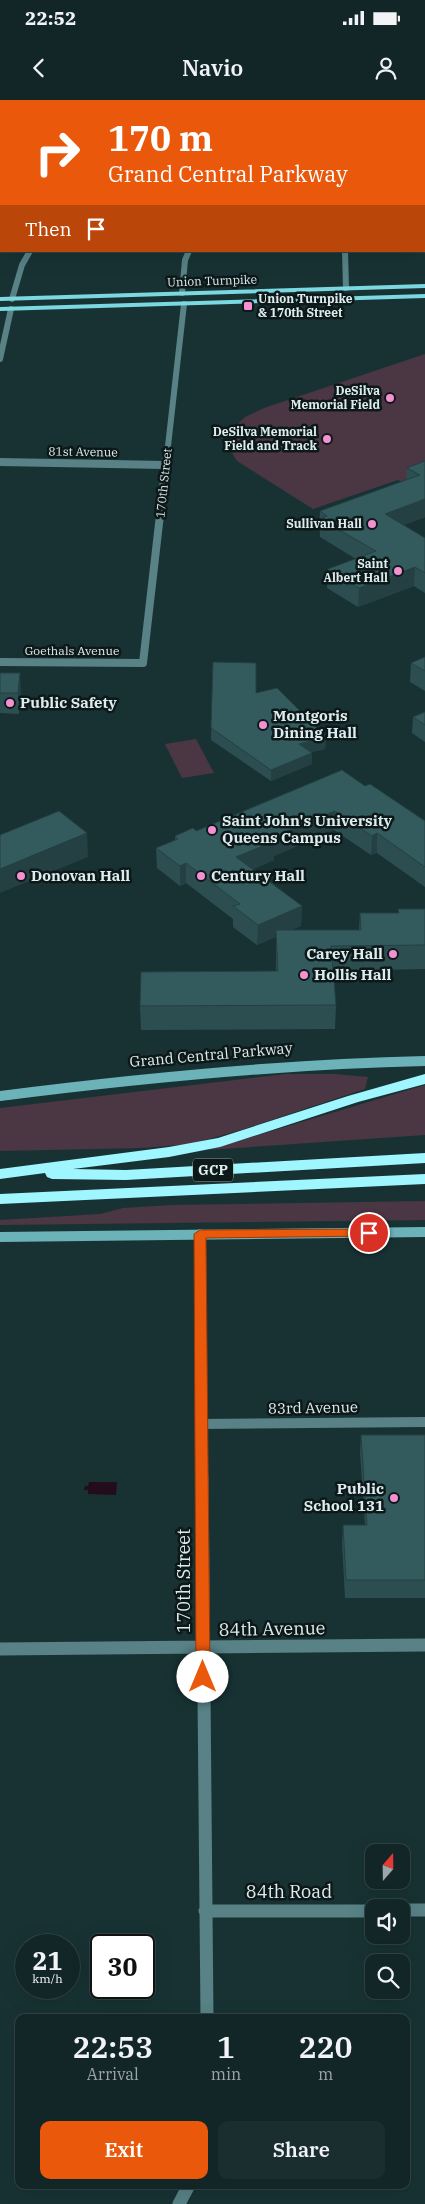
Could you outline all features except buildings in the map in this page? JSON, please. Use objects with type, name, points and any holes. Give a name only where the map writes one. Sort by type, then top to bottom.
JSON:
[{"type":"highway","points":[[0,1174],[169,1152],[220,1142],[353,1099],[425,1079]]},
{"type":"highway","name":"GCP","points":[[0,1174],[126,1175],[425,1158]]},
{"type":"highway","name":"GCP","points":[[0,1199],[425,1179]]},
{"type":"main road","name":"Union Turnpike","points":[[0,299],[425,286]]},
{"type":"main road","name":"Union Turnpike","points":[[0,309],[425,296]]},
{"type":"main road","name":"Grand Central Parkway","points":[[0,1096],[91,1084],[247,1068],[366,1062],[425,1062]]},
{"type":"main road","points":[[0,1237],[425,1232]]},
{"type":"street","points":[[12,299],[22,265],[29,252]]},
{"type":"street","points":[[182,293],[185,260],[189,252]]},
{"type":"street","points":[[345,252],[346,288]]},
{"type":"street","name":"170th Street","points":[[143,663],[184,304]]},
{"type":"street","points":[[0,359],[11,309]]},
{"type":"street","name":"81st Avenue","points":[[0,462],[166,465]]},
{"type":"street","name":"Goethals Avenue","points":[[0,662],[143,663]]},
{"type":"street","name":"170th Street","points":[[200,1234],[207,2014]]},
{"type":"street","name":"83rd Avenue","points":[[201,1424],[425,1422]]},
{"type":"street","name":"84th Avenue","points":[[0,1649],[425,1645]]},
{"type":"street","name":"84th Road","points":[[205,1911],[365,1910]]},
{"type":"street","points":[[410,1910],[425,1910]]},
{"type":"street","points":[[179,2204],[186,2189]]},
{"type":"shaded area","name":"DeSilva Memorial Field and Track","points":[[425,354],[425,477],[406,484],[398,480],[313,509],[237,461],[229,448],[231,430],[245,417],[264,408]]},
{"type":"shaded area","points":[[196,739],[214,773],[182,778],[165,744]]},
{"type":"shaded area","points":[[285,1074],[335,1074],[368,1077],[365,1089],[241,1130],[191,1144],[142,1148],[0,1151],[0,1108]]},
{"type":"shaded area","points":[[425,1085],[425,1135],[208,1150]]},
{"type":"shaded area","points":[[425,1201],[425,1220],[0,1225],[0,1220],[100,1214],[123,1208],[171,1205]]},
{"type":"shaded area","points":[[89,1482],[117,1482],[116,1495],[88,1494],[88,1490],[84,1490]]},
{"type":"place","name":"Union Turnpike & 170th Street","points":[[248,306]]},
{"type":"place","name":"DeSilva Memorial Field","points":[[390,398]]},
{"type":"place","name":"DeSilva Memorial Field and Track","points":[[327,439]]},
{"type":"place","name":"Sullivan Hall","points":[[372,524]]},
{"type":"place","name":"Saint Albert Hall","points":[[398,571]]},
{"type":"place","name":"Public Safety","points":[[10,703]]},
{"type":"place","name":"Montgoris Dining Hall","points":[[263,725]]},
{"type":"place","name":"Saint John's University Queens Campus","points":[[212,830]]},
{"type":"place","name":"Donovan Hall","points":[[21,876]]},
{"type":"place","name":"Century Hall","points":[[201,876]]},
{"type":"place","name":"Carey Hall","points":[[393,954]]},
{"type":"place","name":"Hollis Hall","points":[[304,975]]},
{"type":"place","name":"Public School 131","points":[[394,1498]]},
{"type":"route","points":[[203,1677],[200,1234],[369,1233]]}]
